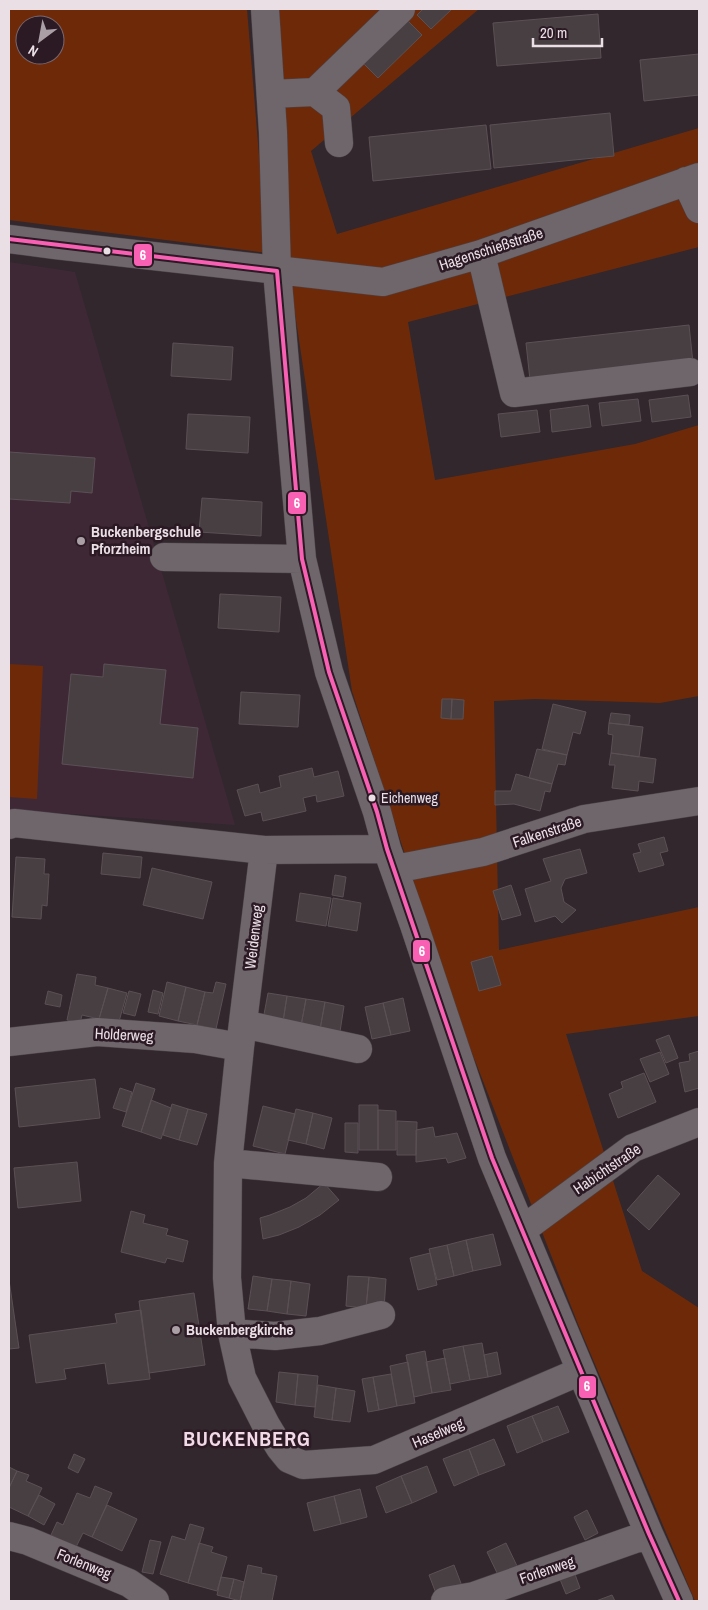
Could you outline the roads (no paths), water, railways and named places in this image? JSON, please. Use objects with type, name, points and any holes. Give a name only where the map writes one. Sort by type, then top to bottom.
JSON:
[{"type":"street","points":[[265,9],[273,132],[277,271],[302,559],[329,672],[492,1158],[649,1534],[679,1601]]},
{"type":"street","points":[[315,92],[401,9]]},
{"type":"street","points":[[271,94],[315,92],[336,108],[339,143]]},
{"type":"street","points":[[692,179],[699,210]]},
{"type":"street","name":"Hagenschießstraße","points":[[9,239],[383,282],[481,254],[692,179]]},
{"type":"street","points":[[481,254],[514,393],[690,372]]},
{"type":"street","points":[[164,557],[302,559]]},
{"type":"street","name":"Falkenstraße","points":[[391,859],[483,852],[584,819],[699,801]]},
{"type":"street","points":[[9,825],[14,823],[264,850],[391,859]]},
{"type":"street","name":"Weidenweg","points":[[264,850],[241,1036],[228,1163],[227,1278],[232,1333],[242,1378],[266,1425],[288,1459]]},
{"type":"street","name":"Holderweg","points":[[9,1042],[97,1032],[195,1039],[241,1036]]},
{"type":"street","points":[[241,1036],[358,1049]]},
{"type":"street","name":"Habichtstraße","points":[[522,1230],[634,1148],[699,1122]]},
{"type":"street","points":[[228,1163],[378,1177]]},
{"type":"street","points":[[232,1333],[275,1336],[320,1331],[381,1314]]},
{"type":"street","name":"Haselweg","points":[[288,1459],[303,1465],[374,1460],[581,1372]]},
{"type":"street","name":"Forlenweg","points":[[445,1601],[474,1596],[649,1534]]},
{"type":"street","name":"Forlenweg","points":[[9,1536],[28,1541],[129,1583],[156,1601]]},
{"type":"place","name":"Buckenbergschule Pforzheim","points":[[81,541]]},
{"type":"place","name":"Eichenweg","points":[[372,798]]},
{"type":"place","name":"Buckenbergkirche","points":[[176,1330]]},
{"type":"district","name":"BUCKENBERG","points":[[247,1439]]}]
